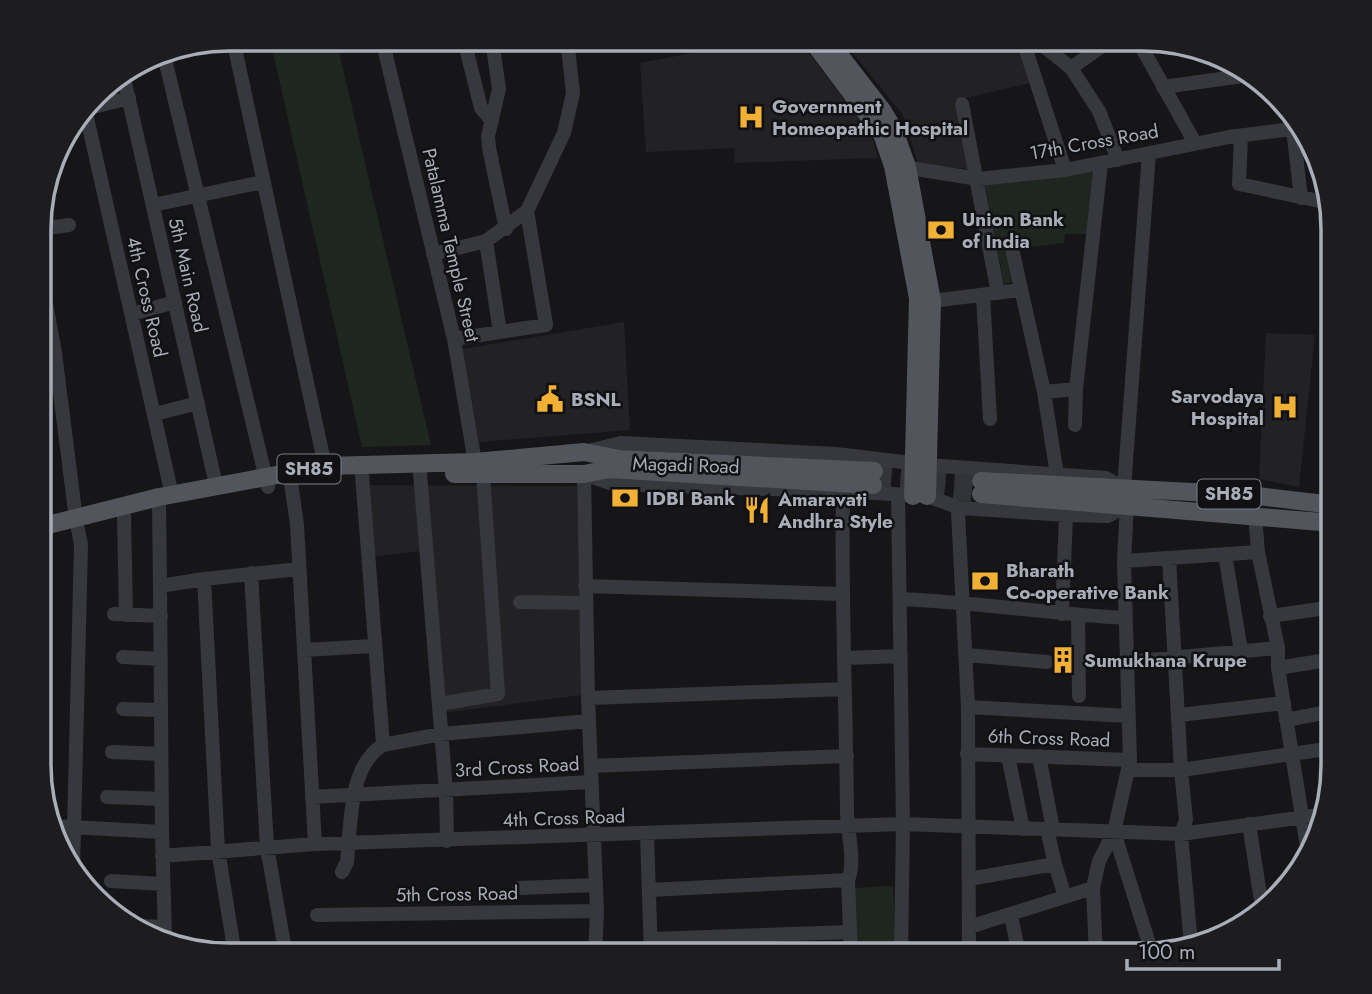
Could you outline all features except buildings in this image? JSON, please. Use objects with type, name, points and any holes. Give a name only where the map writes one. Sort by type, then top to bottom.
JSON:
[{"type":"main road","points":[[820,51],[882,134],[900,167],[932,301],[922,464],[913,496]]},
{"type":"main road","points":[[836,51],[882,110],[894,130],[918,298],[922,464]]},
{"type":"main road","name":"SH85","points":[[584,452],[620,459],[873,478],[609,470],[584,474]]},
{"type":"main road","name":"Magadi Road","points":[[51,535],[77,524],[216,485],[479,468],[584,452]]},
{"type":"main road","name":"Magadi Road","points":[[51,526],[124,515],[166,500],[267,482],[326,466],[479,468],[584,474]]},
{"type":"main road","name":"SH85","points":[[981,488],[1126,497]]},
{"type":"main road","name":"Magadi Road","points":[[1126,497],[1249,495],[1321,504]]},
{"type":"main road","name":"Magadi Road","points":[[1126,497],[1255,516],[1321,522]]},
{"type":"street","points":[[236,51],[326,466]]},
{"type":"street","name":"Patalamma Temple Street","points":[[385,51],[454,339],[479,468],[498,694],[439,704]]},
{"type":"street","points":[[472,51],[481,108],[492,121]]},
{"type":"street","points":[[494,51],[499,89],[489,148],[506,229]]},
{"type":"street","points":[[433,254],[486,241],[506,229],[527,211],[564,133],[573,93],[568,51]]},
{"type":"street","points":[[1026,51],[1065,170]]},
{"type":"street","points":[[1050,51],[1071,68],[1099,111],[1118,160]]},
{"type":"street","points":[[1071,68],[1095,51]]},
{"type":"street","points":[[1144,51],[1195,143]]},
{"type":"street","points":[[166,63],[267,482]]},
{"type":"street","points":[[1163,87],[1235,77]]},
{"type":"street","name":"5th Main Road","points":[[126,84],[216,485]]},
{"type":"street","points":[[102,105],[130,98]]},
{"type":"street","points":[[962,104],[978,179],[991,294],[990,419]]},
{"type":"street","name":"4th Cross Road","points":[[88,121],[155,414],[166,500],[160,586],[164,931]]},
{"type":"street","name":"17th Cross Road","points":[[900,167],[978,179],[1065,170],[1195,143],[1290,130]]},
{"type":"street","points":[[1241,136],[1240,184],[1319,200]]},
{"type":"street","points":[[1298,141],[1301,198]]},
{"type":"street","points":[[1095,943],[1093,888],[1099,861],[1114,832],[1129,765],[1124,561],[1126,497],[1149,153]]},
{"type":"street","points":[[1075,425],[1076,390],[1101,163]]},
{"type":"street","points":[[153,205],[263,183]]},
{"type":"street","points":[[454,339],[546,325],[527,211]]},
{"type":"street","points":[[51,227],[69,225]]},
{"type":"street","points":[[486,241],[500,332]]},
{"type":"street","points":[[1013,253],[1044,392],[1057,475]]},
{"type":"street","points":[[932,301],[1020,290]]},
{"type":"street","points":[[132,314],[175,302]]},
{"type":"street","points":[[51,331],[81,545],[74,852]]},
{"type":"street","points":[[1044,392],[1076,390]]},
{"type":"street","points":[[155,414],[198,403]]},
{"type":"street","name":"Magadi Road","points":[[584,452],[621,443],[836,454],[922,464],[1106,478],[1126,497],[1108,516],[1066,515],[960,508],[913,496],[843,491],[612,484],[584,474]]},
{"type":"street","points":[[420,473],[446,791],[447,841]]},
{"type":"street","points":[[584,474],[584,586],[595,835],[595,943]]},
{"type":"street","points":[[362,475],[373,646],[383,745]]},
{"type":"street","points":[[292,482],[315,844]]},
{"type":"street","points":[[843,491],[841,594],[847,826],[852,872],[848,880],[850,943]]},
{"type":"street","points":[[901,943],[903,824],[900,599],[913,496]]},
{"type":"street","points":[[960,508],[958,512],[967,655],[969,943]]},
{"type":"street","points":[[124,515],[120,615],[161,616]]},
{"type":"street","points":[[1062,614],[1066,515]]},
{"type":"street","points":[[1255,516],[1258,552],[1279,648],[1278,668],[1292,755],[1311,816]]},
{"type":"street","points":[[1124,561],[1258,552]]},
{"type":"street","points":[[1225,554],[1241,651]]},
{"type":"street","points":[[1169,558],[1186,820],[1181,834],[1190,937]]},
{"type":"street","points":[[160,586],[299,569]]},
{"type":"street","points":[[251,573],[267,847],[293,943]]},
{"type":"street","points":[[204,579],[218,850],[233,943]]},
{"type":"street","points":[[584,586],[841,594]]},
{"type":"street","points":[[900,599],[965,602],[1062,614],[1126,618]]},
{"type":"street","points":[[520,602],[585,603]]},
{"type":"street","points":[[1270,616],[1321,609]]},
{"type":"street","points":[[1078,615],[1079,696]]},
{"type":"street","points":[[304,650],[373,646]]},
{"type":"street","points":[[1127,662],[1279,648]]},
{"type":"street","points":[[967,655],[1047,662]]},
{"type":"street","points":[[844,658],[901,656]]},
{"type":"street","points":[[123,657],[161,659]]},
{"type":"street","points":[[1278,668],[1321,661]]},
{"type":"street","points":[[588,698],[845,689]]},
{"type":"street","points":[[1178,715],[1284,703]]},
{"type":"street","points":[[968,707],[1129,716]]},
{"type":"street","points":[[123,709],[161,710]]},
{"type":"street","points":[[1286,720],[1321,713]]},
{"type":"street","points":[[342,872],[348,862],[354,795],[370,753],[383,745],[441,734],[589,721]]},
{"type":"street","name":"6th Cross Road","points":[[967,754],[1040,757],[1181,770],[1321,750]]},
{"type":"street","points":[[112,752],[161,754]]},
{"type":"street","points":[[1009,755],[1023,829]]},
{"type":"street","points":[[591,766],[847,756]]},
{"type":"street","points":[[1040,757],[1055,864],[1065,897]]},
{"type":"street","name":"3rd Cross Road","points":[[312,797],[591,782]]},
{"type":"street","points":[[107,797],[162,799]]},
{"type":"street","name":"4th Cross Road","points":[[162,856],[315,844],[647,835],[903,824],[1181,834],[1311,816]]},
{"type":"street","points":[[1249,824],[1261,898]]},
{"type":"street","points":[[62,826],[162,832]]},
{"type":"street","points":[[1114,832],[1149,943]]},
{"type":"street","points":[[647,835],[651,943]]},
{"type":"street","points":[[969,879],[1055,864]]},
{"type":"street","points":[[650,890],[848,880]]},
{"type":"street","points":[[111,881],[163,884]]},
{"type":"street","points":[[519,888],[596,885]]},
{"type":"street","points":[[969,927],[1093,888]]},
{"type":"street","name":"5th Cross Road","points":[[317,915],[597,911]]},
{"type":"street","points":[[1011,915],[1016,943]]},
{"type":"street","points":[[651,939],[850,932]]},
{"type":"shaded area","points":[[273,51],[339,51],[431,445],[362,447]]},
{"type":"shaded area","name":"Government Homeopathic Hospital","points":[[702,51],[807,51],[872,136],[878,158],[735,163],[734,148],[646,152],[640,63]]},
{"type":"shaded area","points":[[851,51],[1021,51],[1030,83],[954,101],[968,169],[918,165],[903,115]]},
{"type":"shaded area","points":[[1097,171],[1087,234],[1065,234],[1064,243],[1007,250],[1013,282],[1004,284],[985,185]]},
{"type":"shaded area","name":"BSNL","points":[[624,322],[630,430],[479,442],[463,349]]},
{"type":"shaded area","name":"Sarvodaya Hospital","points":[[1266,333],[1315,335],[1299,487],[1259,479]]},
{"type":"shaded area","points":[[365,485],[577,486],[582,695],[435,714],[420,551],[370,557]]},
{"type":"shaded area","points":[[893,886],[895,943],[855,943],[853,888]]},
{"type":"tunnel","points":[[874,471],[981,481]]},
{"type":"tunnel","points":[[873,485],[926,487],[981,494]]},
{"type":"place","name":"Government Homeopathic Hospital","points":[[751,117]]},
{"type":"place","name":"Union Bank of India","points":[[941,230]]},
{"type":"place","name":"BSNL","points":[[550,399]]},
{"type":"place","name":"Sarvodaya Hospital","points":[[1285,407]]},
{"type":"place","name":"IDBI Bank","points":[[625,498]]},
{"type":"place","name":"Amaravati Andhra Style","points":[[757,510]]},
{"type":"place","name":"Bharath Co-operative Bank","points":[[985,581]]},
{"type":"place","name":"Sumukhana Krupe","points":[[1063,660]]}]
